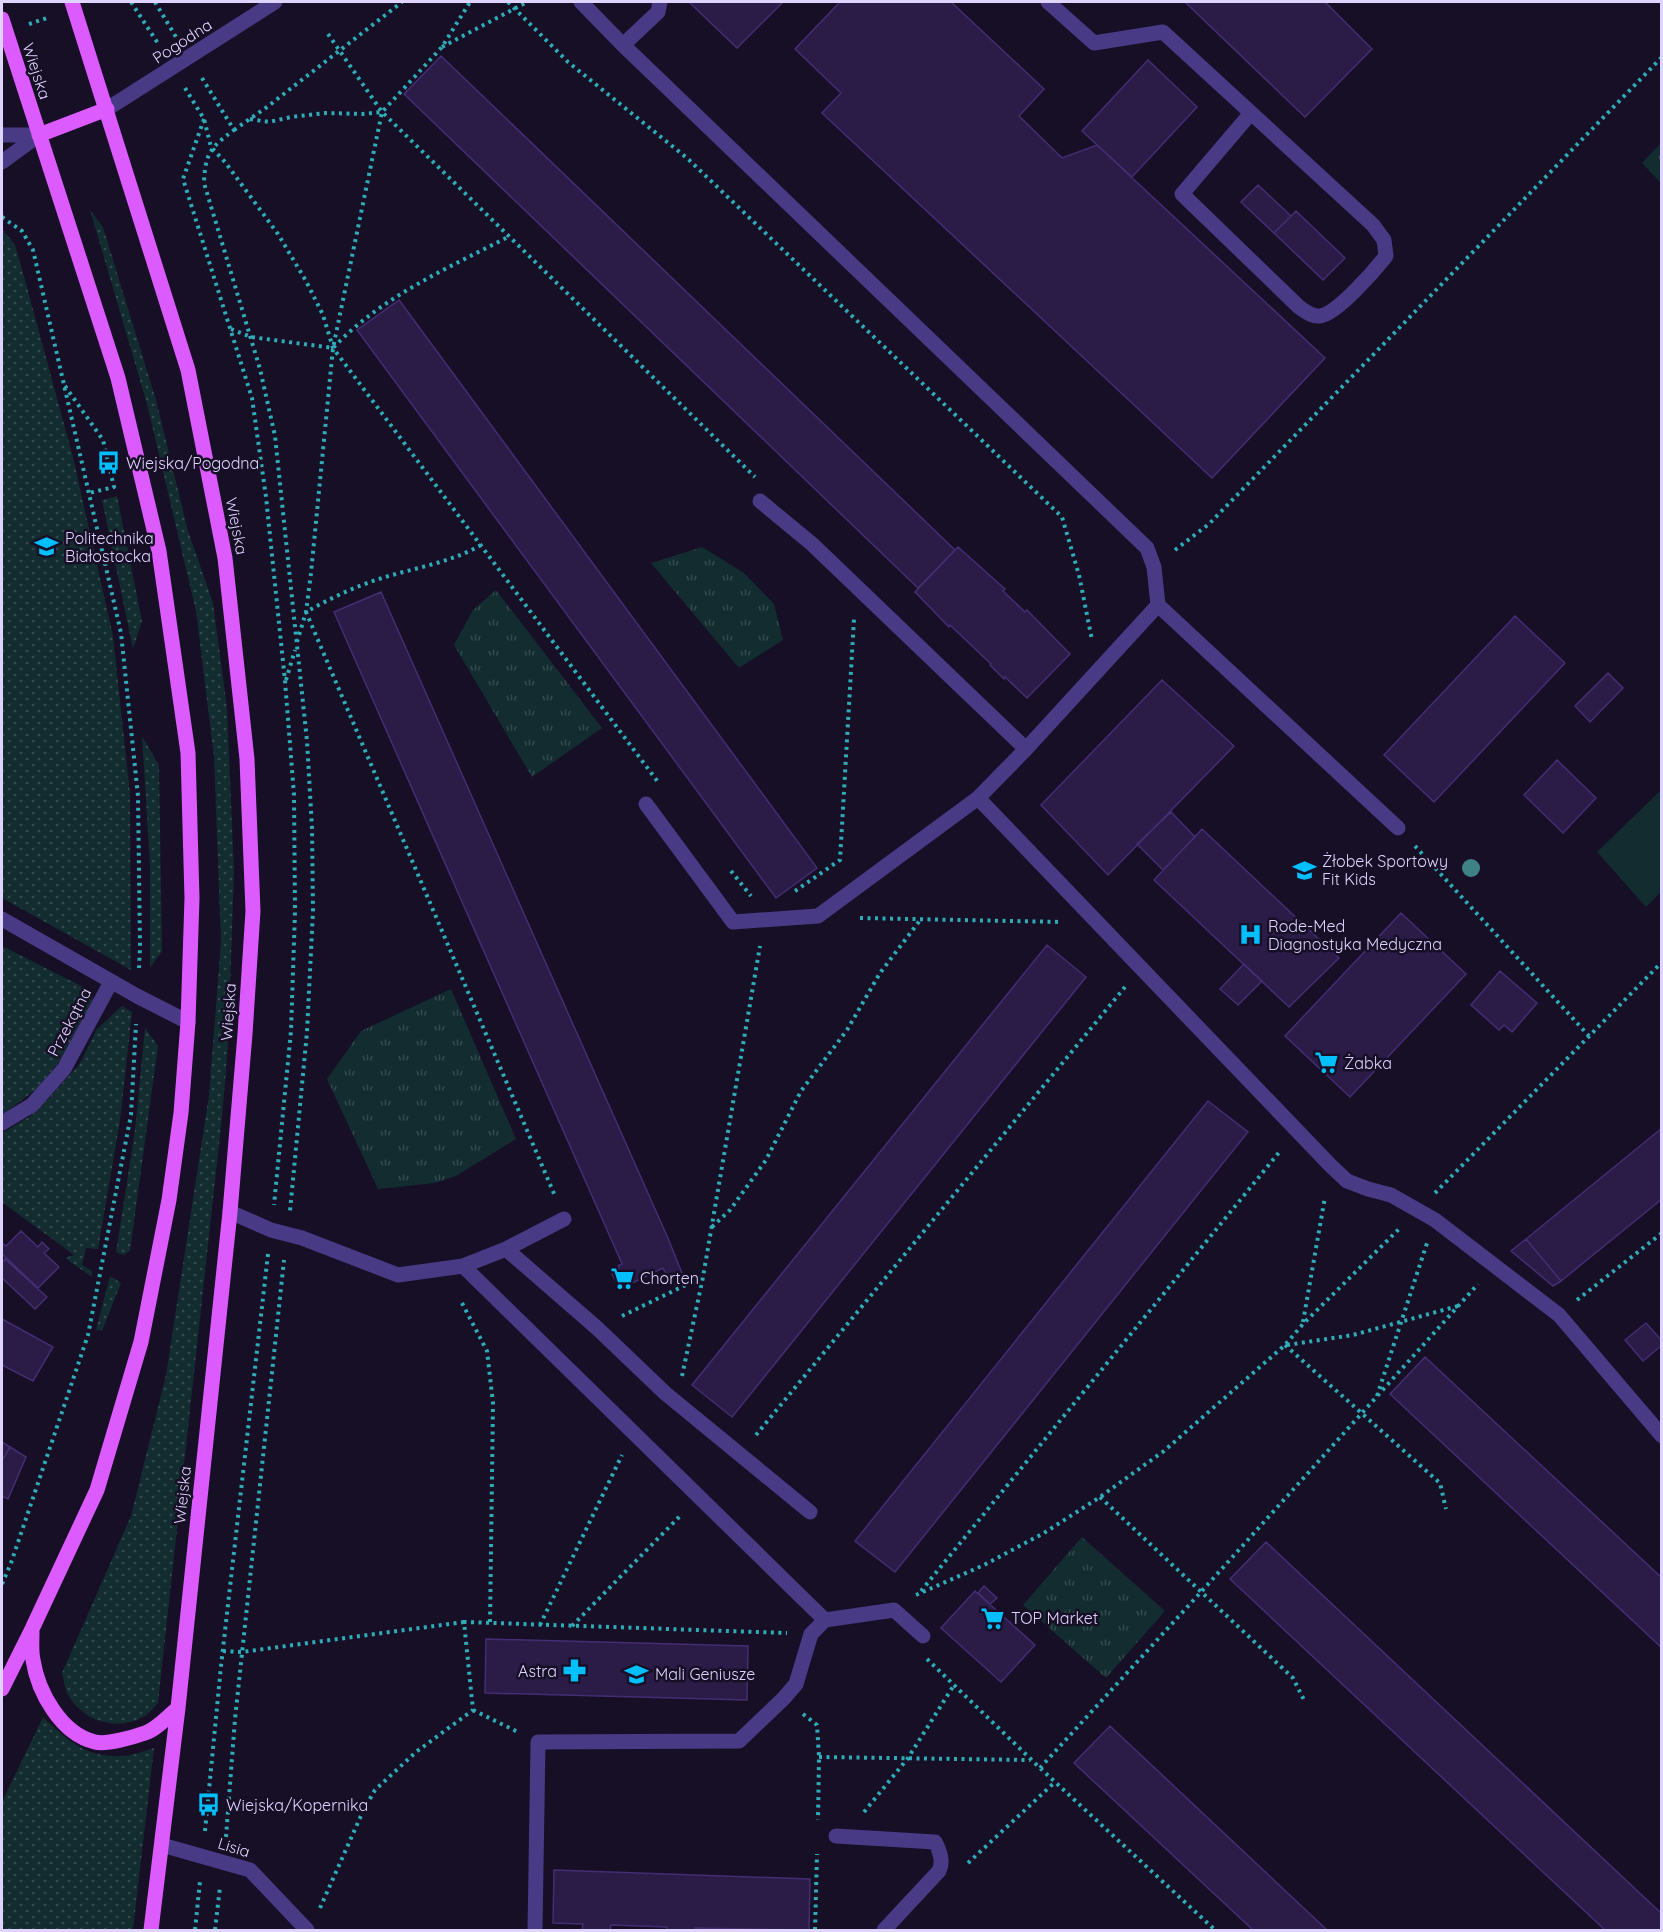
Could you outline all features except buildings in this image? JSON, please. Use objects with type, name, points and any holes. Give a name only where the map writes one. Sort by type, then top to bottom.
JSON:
[{"type":"main road","name":"Wiejska","points":[[72,2],[188,370],[225,558],[247,759],[252,911],[245,1034],[230,1212],[178,1708],[151,1930]]},
{"type":"main road","name":"Wiejska","points":[[2,19],[118,378],[159,551],[188,753],[192,898],[188,1022],[181,1113],[169,1200],[141,1342],[97,1490],[2,1689]]},
{"type":"main road","points":[[39,135],[107,109]]},
{"type":"main road","points":[[32,1629],[32,1658],[36,1675],[50,1706],[70,1730],[95,1742],[122,1739],[147,1732],[178,1708]]},
{"type":"street","name":"Pogodna","points":[[107,109],[275,2]]},
{"type":"street","points":[[581,2],[1147,548],[1154,567],[1158,605],[1398,828]]},
{"type":"street","points":[[623,45],[658,12],[660,2]]},
{"type":"street","points":[[1048,2],[1094,43],[1163,32],[1373,225],[1384,240],[1386,256],[1376,270],[1331,312],[1318,316],[1299,307],[1182,194],[1251,113]]},
{"type":"street","points":[[2,135],[39,135]]},
{"type":"street","points":[[2,162],[39,135]]},
{"type":"street","points":[[760,501],[812,544],[1026,749]]},
{"type":"street","points":[[646,804],[733,922],[818,916],[978,798],[1158,605]]},
{"type":"street","points":[[978,798],[1140,969],[1347,1181],[1391,1195],[1435,1220],[1558,1315],[1662,1436]]},
{"type":"street","points":[[2,919],[111,982],[188,1022]]},
{"type":"street","name":"Przekątna","points":[[2,1123],[32,1105],[64,1069],[111,982]]},
{"type":"street","points":[[230,1212],[271,1230],[302,1238],[398,1275],[463,1266],[507,1249],[564,1219]]},
{"type":"street","points":[[507,1249],[597,1328],[665,1393],[810,1512]]},
{"type":"street","points":[[463,1266],[825,1620]]},
{"type":"street","points":[[535,1930],[538,1742],[739,1741],[796,1684],[811,1634],[825,1620],[894,1610],[923,1636]]},
{"type":"street","points":[[843,1836],[935,1842],[940,1852],[942,1866],[939,1871],[884,1930]]},
{"type":"street","name":"Lisia","points":[[162,1845],[250,1870],[307,1930]]},
{"type":"path","points":[[131,2],[204,119],[211,147],[225,162],[278,234],[306,281],[323,315],[333,348],[663,788],[646,804]]},
{"type":"path","points":[[155,2],[189,58]]},
{"type":"path","points":[[234,130],[402,2]]},
{"type":"path","points":[[285,681],[306,612],[333,348],[382,112],[442,47],[470,2]]},
{"type":"path","points":[[508,2],[568,62],[687,158],[1062,517],[1079,575],[1092,641]]},
{"type":"path","points":[[442,47],[527,2]]},
{"type":"path","points":[[328,34],[382,112],[768,489],[760,501]]},
{"type":"path","points":[[1154,567],[1209,524],[1662,57]]},
{"type":"path","points":[[250,119],[269,122],[326,113],[382,112]]},
{"type":"path","points":[[2,217],[22,231],[33,250],[121,633],[138,796],[140,947],[131,1115],[88,1335],[2,1584]]},
{"type":"path","points":[[333,348],[351,330],[400,293],[508,237]]},
{"type":"path","points":[[231,329],[251,336],[333,348]]},
{"type":"path","points":[[64,384],[103,440],[114,487],[88,493]]},
{"type":"path","points":[[306,612],[332,598],[376,580],[466,554],[481,545]]},
{"type":"path","points":[[793,893],[840,860],[855,586]]},
{"type":"path","points":[[306,612],[564,1219]]},
{"type":"path","points":[[1398,828],[1589,1036]]},
{"type":"path","points":[[727,867],[756,902]]},
{"type":"path","points":[[818,916],[1096,922]]},
{"type":"path","points":[[665,1393],[682,1376],[703,1277],[764,920]]},
{"type":"path","points":[[711,1228],[730,1210],[766,1160],[801,1091],[847,1030],[880,973],[921,920]]},
{"type":"path","points":[[920,1592],[984,1565],[1044,1533],[1100,1497],[1164,1451],[1285,1345],[1303,1324],[1419,1210],[1662,962]]},
{"type":"path","points":[[740,1455],[1140,969]]},
{"type":"path","points":[[894,1610],[920,1592],[1297,1131]]},
{"type":"path","points":[[1303,1324],[1331,1166]]},
{"type":"path","points":[[1376,1397],[1435,1220]]},
{"type":"path","points":[[1558,1315],[1662,1233]]},
{"type":"path","points":[[1040,1768],[1494,1265]]},
{"type":"path","points":[[437,1269],[467,1310],[487,1351],[493,1403],[490,1623]]},
{"type":"path","points":[[597,1328],[703,1277]]},
{"type":"path","points":[[1285,1345],[1353,1335],[1458,1306]]},
{"type":"path","points":[[1285,1345],[1440,1483],[1446,1509]]},
{"type":"path","points":[[540,1625],[632,1433]]},
{"type":"path","points":[[1100,1497],[1293,1678],[1305,1702]]},
{"type":"path","points":[[572,1626],[698,1498]]},
{"type":"path","points":[[464,1622],[473,1710]]},
{"type":"path","points":[[223,1652],[242,1652],[464,1622],[811,1634]]},
{"type":"path","points":[[923,1636],[915,1647],[1031,1760],[1215,1930]]},
{"type":"path","points":[[195,1930],[221,1666]]},
{"type":"path","points":[[843,1836],[908,1758],[954,1685]]},
{"type":"path","points":[[784,1698],[817,1725],[818,1822]]},
{"type":"path","points":[[473,1710],[538,1742]]},
{"type":"path","points":[[318,1910],[375,1790],[416,1752],[473,1710]]},
{"type":"path","points":[[819,1757],[1031,1760]]},
{"type":"path","points":[[942,1866],[965,1866],[1055,1782]]},
{"type":"path","points":[[815,1930],[817,1844]]},
{"type":"green space","points":[[1661,143],[1661,183],[1642,163]]},
{"type":"green space","points":[[90,210],[103,227],[156,400],[188,531],[213,603],[227,708],[234,872],[228,1045],[222,1117],[158,1703],[147,1715],[135,1721],[113,1724],[92,1718],[75,1704],[67,1693],[62,1673],[131,1516],[166,1375],[209,1095],[221,942],[214,757],[196,611],[147,404]]},
{"type":"green space","name":"Politechnika Białostocka","points":[[2,229],[15,245],[22,269],[73,457],[113,636],[130,794],[131,970],[2,898]]},
{"type":"green space","points":[[117,496],[142,621],[133,649],[102,500]]},
{"type":"green space","points":[[702,547],[744,573],[774,604],[783,640],[739,668],[651,563]]},
{"type":"green space","points":[[496,590],[602,728],[532,777],[454,645],[473,610]]},
{"type":"green space","points":[[142,736],[159,765],[162,951],[150,968],[150,865]]},
{"type":"green space","points":[[1661,790],[1661,892],[1646,907],[1597,852]]},
{"type":"green space","points":[[2,946],[93,992],[92,1001],[61,1059],[38,1088],[2,1115]]},
{"type":"green space","points":[[451,989],[516,1139],[456,1176],[435,1183],[378,1189],[327,1079],[361,1031]]},
{"type":"green space","points":[[122,1006],[132,1012],[120,1121],[98,1249],[86,1248],[82,1265],[92,1271],[92,1277],[65,1258],[74,1255],[2,1202],[2,1133],[29,1117],[47,1100],[79,1065],[97,1029]]},
{"type":"green space","points":[[145,1028],[158,1046],[130,1251],[123,1255],[116,1252],[135,1130]]},
{"type":"green space","points":[[110,1276],[121,1283],[102,1331],[96,1330]]},
{"type":"green space","points":[[1082,1537],[1165,1611],[1106,1678],[1023,1605]]},
{"type":"green space","points":[[43,1717],[69,1740],[98,1754],[126,1756],[154,1748],[133,1930],[2,1930],[2,1802]]},
{"type":"place","name":"Wiejska/Pogodna","points":[[108,463]]},
{"type":"place","name":"Politechnika Białostocka","points":[[47,547]]},
{"type":"place","name":"Żłobek Sportowy Fit Kids","points":[[1304,870]]},
{"type":"place","name":"Rode-Med Diagnostyka Medyczna","points":[[1250,935]]},
{"type":"place","name":"Żabka","points":[[1326,1063]]},
{"type":"place","name":"Chorten","points":[[622,1278]]},
{"type":"place","name":"TOP Market","points":[[993,1618]]},
{"type":"place","name":"Astra","points":[[575,1671]]},
{"type":"place","name":"Mali Geniusze","points":[[637,1674]]},
{"type":"place","name":"Wiejska/Kopernika","points":[[208,1805]]}]
